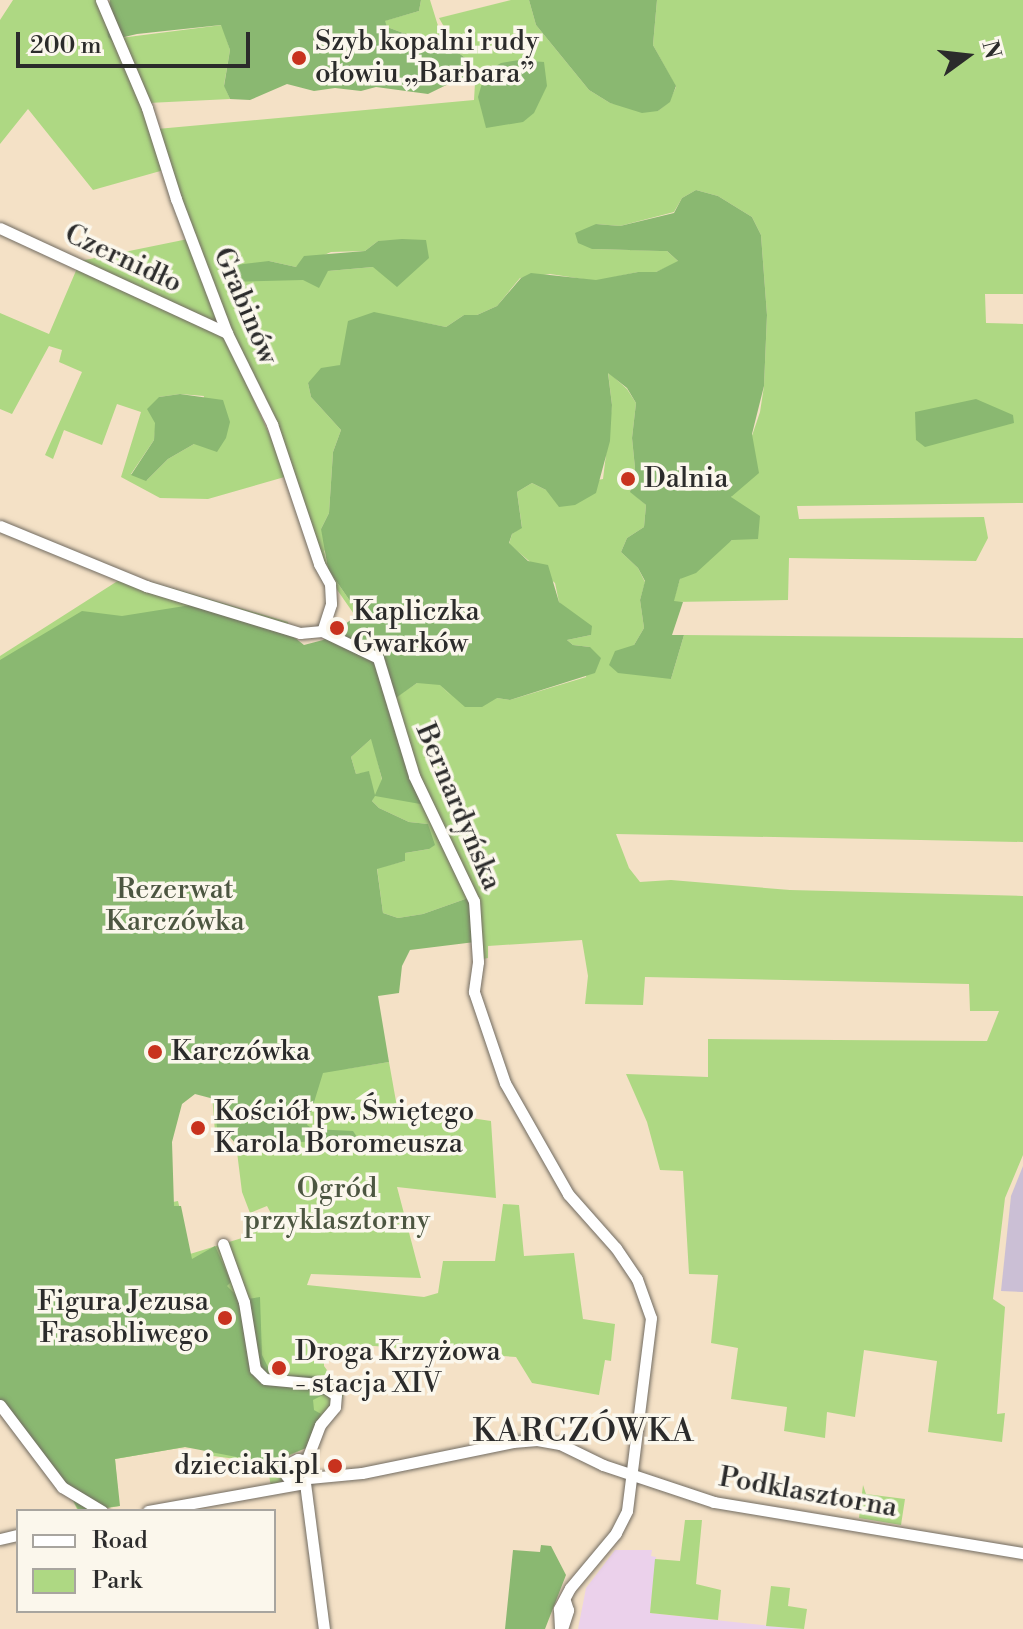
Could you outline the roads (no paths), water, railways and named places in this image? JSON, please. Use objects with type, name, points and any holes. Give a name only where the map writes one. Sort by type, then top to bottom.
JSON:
[{"type":"street","name":"Grabinów","points":[[101,0],[147,108],[176,199],[227,333],[271,423],[319,564],[330,584],[333,594],[322,631]]},
{"type":"street","name":"Czernidło","points":[[0,228],[227,333]]},
{"type":"street","name":"Bernardyńska","points":[[0,526],[146,586],[300,633],[322,631],[378,658],[414,776],[474,901],[478,962],[474,992],[505,1083],[568,1194],[616,1248],[645,1299],[652,1331],[642,1383],[634,1474],[620,1527],[575,1580],[559,1609],[561,1629]]},
{"type":"street","points":[[223,1244],[244,1302],[255,1369],[265,1379],[319,1384],[336,1395],[335,1407],[320,1425],[306,1461]]},
{"type":"street","points":[[0,1405],[62,1487],[99,1509]]},
{"type":"street","name":"Podklasztorna","points":[[160,1509],[285,1488],[302,1481],[374,1471],[527,1440],[560,1444],[603,1465],[714,1502],[1023,1553]]},
{"type":"street","points":[[302,1481],[286,1475],[288,1464],[294,1459],[306,1461],[311,1469],[302,1481],[324,1629]]},
{"type":"place","name":"Szyb kopalni rudy ołowiu „Barbara”","points":[[299,58]]},
{"type":"place","name":"Dalnia","points":[[628,479]]},
{"type":"place","name":"Kapliczka Gwarków","points":[[337,628]]},
{"type":"place","name":"Karczówka","points":[[155,1052]]},
{"type":"place","name":"Kościół pw. Świętego Karola Boromeusza","points":[[198,1128]]},
{"type":"place","name":"Figura Jezusa Frasobliwego","points":[[225,1318]]},
{"type":"place","name":"Droga Krzyżowa - stacja XIV","points":[[279,1368]]},
{"type":"place","name":"dzieciaki.pl","points":[[335,1466]]},
{"type":"district","name":"KARCZÓWKA","points":[[584,1431]]},
{"type":"park label","name":"Rezerwat Karczówka","points":[[175,906]]},
{"type":"park label","name":"Ogród przyklasztorny","points":[[337,1205]]}]
